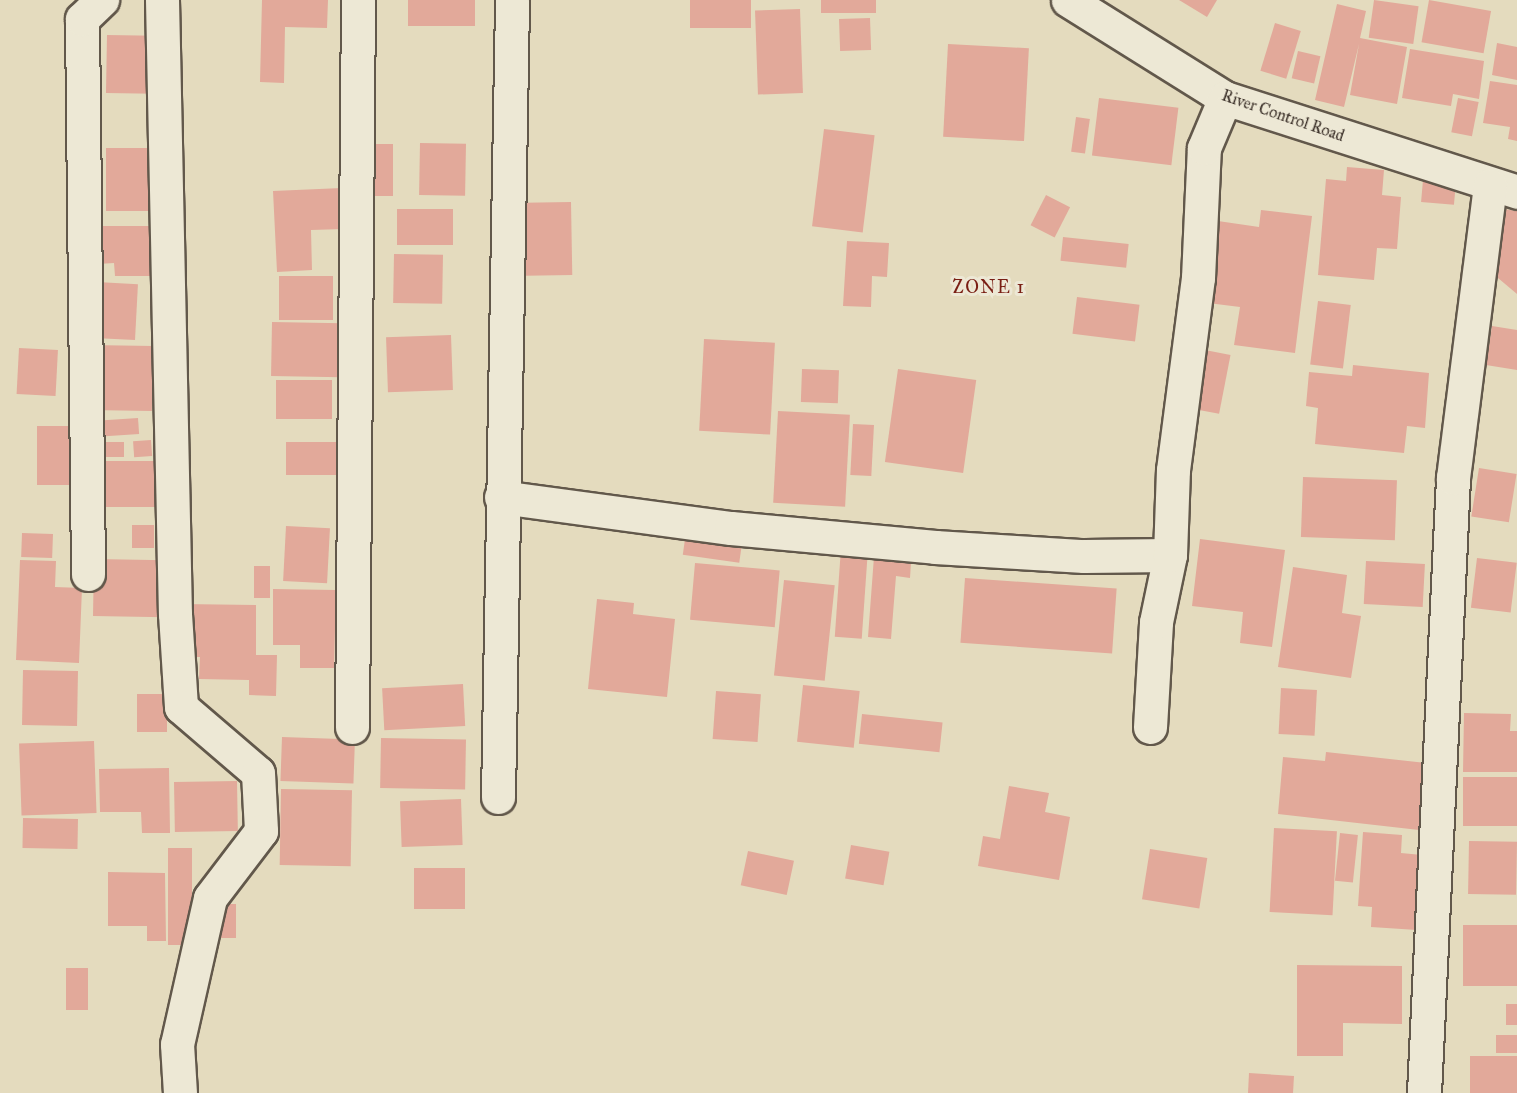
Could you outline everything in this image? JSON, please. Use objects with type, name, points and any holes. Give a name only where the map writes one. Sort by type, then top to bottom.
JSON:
[{"type":"street","points":[[162,0],[175,614],[181,707],[258,773],[261,831],[210,898],[177,1044],[180,1093]]},
{"type":"street","points":[[352,727],[358,0]]},
{"type":"street","points":[[498,796],[501,497],[512,0]]},
{"type":"street","name":"River Control Road","points":[[1068,0],[1225,98],[1503,188]]},
{"type":"street","points":[[88,574],[89,6]]},
{"type":"street","points":[[1150,727],[1156,622],[1170,555],[1173,470],[1198,278],[1204,148],[1225,98]]},
{"type":"street","points":[[1424,1093],[1453,478],[1503,188]]},
{"type":"street","points":[[501,497],[731,528],[935,547],[1084,556],[1170,555]]},
{"type":"building","points":[[262,0],[328,0],[327,28],[285,27],[284,83],[260,82]]},
{"type":"building","points":[[408,0],[475,0],[475,26],[408,26]]},
{"type":"building","points":[[690,0],[751,0],[751,28],[690,28]]},
{"type":"building","points":[[821,0],[876,0],[876,13],[821,13]]},
{"type":"building","points":[[1179,0],[1217,0],[1207,17]]},
{"type":"building","points":[[1374,0],[1419,6],[1413,44],[1369,38]]},
{"type":"building","points":[[1429,0],[1491,11],[1484,53],[1422,42]]},
{"type":"building","points":[[1337,4],[1366,11],[1360,38],[1407,47],[1397,104],[1350,95],[1359,44],[1344,107],[1315,100]]},
{"type":"building","points":[[800,9],[803,93],[758,95],[755,11]]},
{"type":"building","points":[[870,18],[871,50],[840,51],[839,19]]},
{"type":"building","points":[[1275,23],[1301,31],[1286,79],[1260,71]]},
{"type":"building","points":[[107,35],[155,36],[154,94],[106,93]]},
{"type":"building","points":[[1497,43],[1517,47],[1517,80],[1492,75]]},
{"type":"building","points":[[948,44],[1029,48],[1024,141],[943,137]]},
{"type":"building","points":[[1410,49],[1484,61],[1479,99],[1453,94],[1451,106],[1402,98]]},
{"type":"building","points":[[1298,51],[1320,56],[1314,83],[1292,78]]},
{"type":"building","points":[[1490,81],[1517,85],[1517,141],[1508,139],[1510,127],[1483,123]]},
{"type":"building","points":[[1099,98],[1178,108],[1171,165],[1092,156]]},
{"type":"building","points":[[1458,98],[1479,102],[1472,136],[1451,132]]},
{"type":"building","points":[[1076,117],[1090,119],[1085,154],[1071,152]]},
{"type":"building","points":[[824,129],[875,135],[863,232],[812,226]]},
{"type":"building","points":[[420,143],[466,144],[465,196],[419,195]]},
{"type":"building","points":[[369,144],[393,144],[393,196],[369,196]]},
{"type":"building","points":[[106,148],[152,148],[152,211],[106,211]]},
{"type":"building","points":[[1347,167],[1384,170],[1382,195],[1401,197],[1397,249],[1377,248],[1374,280],[1318,275],[1326,179],[1346,181]]},
{"type":"building","points":[[1423,180],[1456,183],[1454,205],[1421,202]]},
{"type":"building","points":[[342,188],[344,229],[311,230],[312,270],[277,272],[273,191]]},
{"type":"building","points":[[1046,195],[1070,207],[1055,238],[1031,225]]},
{"type":"building","points":[[571,202],[572,275],[525,276],[524,203]]},
{"type":"building","points":[[1489,207],[1517,211],[1517,294],[1498,278],[1480,275]]},
{"type":"building","points":[[397,209],[453,209],[453,245],[397,245]]},
{"type":"building","points":[[1261,210],[1312,216],[1295,353],[1234,345],[1240,307],[1208,303],[1218,221],[1259,227]]},
{"type":"building","points":[[98,226],[153,226],[154,276],[115,276],[114,263],[98,264]]},
{"type":"building","points":[[1063,237],[1129,244],[1126,268],[1060,261]]},
{"type":"building","points":[[847,241],[889,243],[887,277],[872,276],[871,307],[843,306]]},
{"type":"building","points":[[394,254],[443,255],[442,304],[393,303]]},
{"type":"building","points":[[279,276],[333,276],[333,320],[279,320]]},
{"type":"building","points":[[97,282],[138,284],[135,340],[94,338]]},
{"type":"building","points":[[1077,297],[1140,305],[1135,341],[1072,334]]},
{"type":"building","points":[[1318,301],[1351,305],[1343,369],[1310,365]]},
{"type":"building","points":[[272,322],[342,323],[341,377],[271,376]]},
{"type":"building","points":[[1492,326],[1517,330],[1517,370],[1486,365]]},
{"type":"building","points":[[451,335],[453,390],[388,392],[386,337]]},
{"type":"building","points":[[704,339],[775,343],[770,435],[699,431]]},
{"type":"building","points":[[90,345],[153,346],[152,411],[89,410]]},
{"type":"building","points":[[19,348],[58,350],[56,396],[17,394]]},
{"type":"building","points":[[1205,350],[1231,355],[1219,414],[1194,409]]},
{"type":"building","points":[[1353,365],[1429,373],[1425,428],[1407,426],[1404,453],[1315,444],[1318,408],[1306,406],[1309,372],[1352,376]]},
{"type":"building","points":[[802,369],[839,370],[838,403],[801,402]]},
{"type":"building","points":[[898,369],[976,380],[963,473],[885,462]]},
{"type":"building","points":[[276,380],[332,380],[332,419],[276,419]]},
{"type":"building","points":[[778,411],[850,415],[845,507],[773,503]]},
{"type":"building","points":[[138,418],[139,434],[105,436],[104,420]]},
{"type":"building","points":[[853,424],[874,425],[871,476],[850,475]]},
{"type":"building","points":[[37,426],[77,426],[77,485],[37,485]]},
{"type":"building","points":[[151,440],[152,456],[134,457],[133,441]]},
{"type":"building","points":[[97,442],[124,442],[124,457],[97,457]]},
{"type":"building","points":[[286,442],[339,442],[339,475],[286,475]]},
{"type":"building","points":[[95,461],[160,461],[160,507],[95,507]]},
{"type":"building","points":[[1479,468],[1517,474],[1509,522],[1471,516]]},
{"type":"building","points":[[1303,477],[1397,480],[1395,540],[1301,537]]},
{"type":"building","points":[[132,525],[154,525],[154,548],[132,548]]},
{"type":"building","points":[[286,526],[330,528],[327,583],[283,581]]},
{"type":"building","points":[[686,532],[742,540],[739,563],[683,555]]},
{"type":"building","points":[[22,533],[53,534],[52,558],[21,557]]},
{"type":"building","points":[[1200,539],[1285,550],[1272,647],[1240,643],[1243,612],[1192,606]]},
{"type":"building","points":[[875,543],[912,547],[910,578],[896,576],[891,639],[868,637]]},
{"type":"building","points":[[841,548],[868,550],[862,639],[835,637]]},
{"type":"building","points":[[1477,558],[1517,563],[1511,613],[1471,608]]},
{"type":"building","points":[[94,559],[166,560],[165,617],[93,616]]},
{"type":"building","points":[[20,560],[56,561],[55,587],[82,588],[79,663],[16,660]]},
{"type":"building","points":[[1366,561],[1425,564],[1423,607],[1364,604]]},
{"type":"building","points":[[695,563],[780,570],[775,627],[690,620]]},
{"type":"building","points":[[254,566],[270,566],[270,598],[254,598]]},
{"type":"building","points":[[1293,567],[1347,575],[1342,613],[1361,616],[1351,678],[1278,667]]},
{"type":"building","points":[[965,578],[1117,589],[1112,653],[960,643]]},
{"type":"building","points":[[784,580],[835,585],[825,681],[774,675]]},
{"type":"building","points":[[273,589],[336,590],[334,668],[300,668],[300,645],[273,645]]},
{"type":"building","points":[[597,599],[634,603],[633,614],[675,619],[667,697],[588,689]]},
{"type":"building","points":[[181,604],[256,605],[256,655],[277,655],[276,696],[249,695],[249,680],[199,679],[200,657],[181,657]]},
{"type":"building","points":[[23,670],[78,671],[77,726],[22,725]]},
{"type":"building","points":[[463,684],[465,726],[384,730],[382,688]]},
{"type":"building","points":[[803,685],[860,691],[854,748],[797,742]]},
{"type":"building","points":[[1281,688],[1317,690],[1315,736],[1279,734]]},
{"type":"building","points":[[716,691],[761,694],[758,742],[713,739]]},
{"type":"building","points":[[137,694],[167,694],[167,732],[137,732]]},
{"type":"building","points":[[1464,713],[1511,714],[1510,731],[1517,731],[1517,772],[1463,772]]},
{"type":"building","points":[[862,714],[943,722],[939,752],[859,744]]},
{"type":"building","points":[[282,737],[355,740],[353,784],[280,781]]},
{"type":"building","points":[[381,738],[466,739],[465,789],[380,788]]},
{"type":"building","points":[[94,741],[97,813],[22,816],[19,744]]},
{"type":"building","points":[[1326,752],[1426,763],[1419,830],[1278,814],[1283,757],[1325,761]]},
{"type":"building","points":[[169,768],[170,833],[142,833],[141,812],[100,812],[99,769]]},
{"type":"building","points":[[1463,777],[1517,777],[1517,826],[1463,826]]},
{"type":"building","points":[[237,781],[238,831],[175,832],[174,782]]},
{"type":"building","points":[[1009,786],[1049,793],[1045,812],[1070,817],[1059,880],[978,866],[983,836],[1000,839]]},
{"type":"building","points":[[281,789],[352,790],[351,866],[280,865]]},
{"type":"building","points":[[461,799],[463,845],[402,847],[400,801]]},
{"type":"building","points":[[23,818],[78,819],[77,849],[22,848]]},
{"type":"building","points":[[1274,828],[1337,831],[1333,915],[1270,912]]},
{"type":"building","points":[[1363,832],[1402,835],[1401,853],[1422,855],[1417,930],[1371,927],[1372,907],[1358,906]]},
{"type":"building","points":[[1340,833],[1358,835],[1353,883],[1335,881]]},
{"type":"building","points":[[1469,841],[1517,842],[1516,895],[1468,894]]},
{"type":"building","points":[[851,845],[889,852],[884,885],[845,878]]},
{"type":"building","points":[[168,848],[192,848],[192,945],[168,945]]},
{"type":"building","points":[[1150,849],[1207,858],[1199,908],[1142,899]]},
{"type":"building","points":[[748,851],[794,861],[787,895],[741,885]]},
{"type":"building","points":[[414,868],[465,868],[465,909],[414,909]]},
{"type":"building","points":[[108,872],[165,873],[166,941],[147,941],[147,926],[108,926]]},
{"type":"building","points":[[215,904],[236,904],[236,938],[215,938]]},
{"type":"building","points":[[1463,925],[1517,925],[1517,986],[1463,986]]},
{"type":"building","points":[[1297,965],[1402,966],[1402,1024],[1343,1023],[1343,1056],[1297,1056]]},
{"type":"building","points":[[66,968],[88,968],[88,1010],[66,1010]]},
{"type":"building","points":[[1506,1004],[1517,1004],[1517,1025],[1506,1025]]},
{"type":"building","points":[[1496,1035],[1517,1035],[1517,1053],[1496,1053]]},
{"type":"building","points":[[1470,1056],[1517,1056],[1517,1093],[1470,1093]]},
{"type":"building","points":[[1249,1073],[1294,1076],[1293,1093],[1248,1093]]},
{"type":"district","name":"ZONE 1","points":[[989,287]]}]
